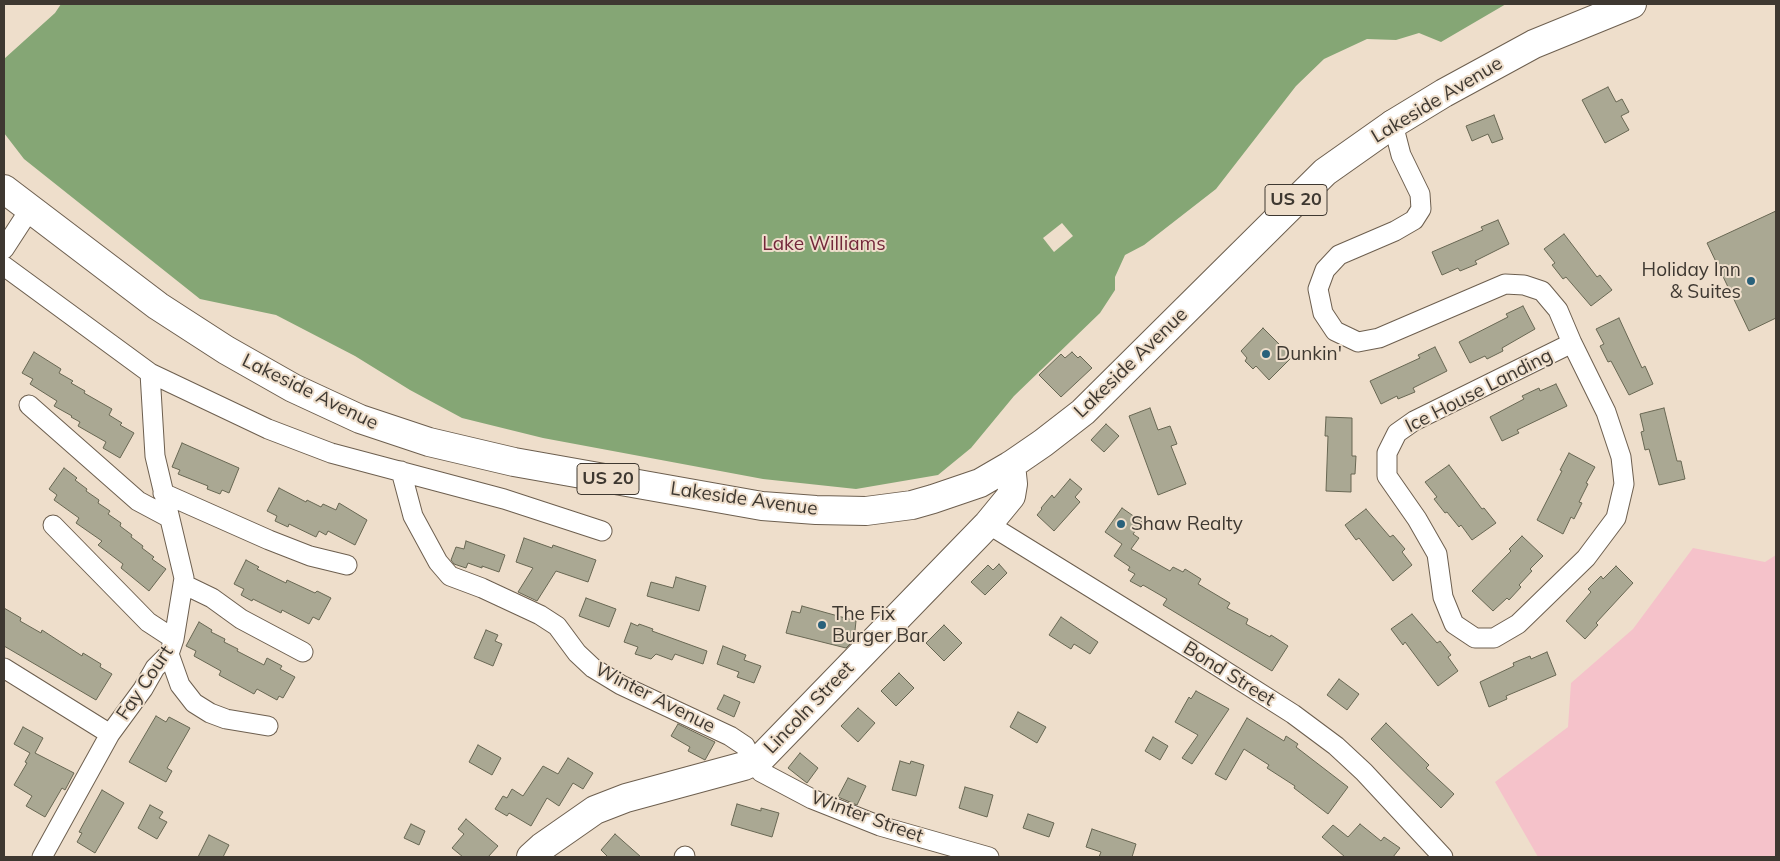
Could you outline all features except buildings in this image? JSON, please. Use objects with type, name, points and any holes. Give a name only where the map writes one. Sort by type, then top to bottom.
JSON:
[{"type":"main road","name":"Lakeside Avenue","points":[[4,190],[158,306],[226,350],[261,371],[360,419],[429,442],[514,462],[762,506],[842,511],[887,510],[926,501],[980,483],[1043,443],[1083,412],[1325,172],[1393,124],[1444,93],[1534,44],[1632,4]]},
{"type":"main road","name":"Lincoln Street","points":[[532,857],[542,847],[595,810],[626,798],[744,766],[761,758],[988,524],[1011,496],[1013,484],[1011,465]]},
{"type":"street","name":"Ice House Landing","points":[[1393,124],[1401,155],[1420,194],[1421,208],[1414,220],[1339,255],[1325,270],[1318,289],[1323,313],[1336,331],[1358,342],[1379,338],[1505,284],[1524,285],[1542,291],[1558,310],[1606,412],[1620,457],[1624,484],[1616,518],[1586,558],[1518,624],[1494,638],[1475,638],[1454,624],[1443,598],[1436,554],[1417,519],[1387,476],[1387,453],[1397,433],[1414,421],[1572,343]]},
{"type":"street","points":[[4,249],[30,210]]},
{"type":"street","name":"Lakeside Avenue","points":[[4,266],[150,373],[268,430],[331,453],[504,499],[602,531]]},
{"type":"street","name":"Fay Court","points":[[42,857],[110,734],[171,646],[184,578],[155,456],[150,373]]},
{"type":"street","points":[[29,405],[138,502],[168,517]]},
{"type":"street","name":"Winter Avenue","points":[[401,471],[413,516],[438,562],[450,576],[482,588],[540,615],[557,626],[578,653],[593,668],[621,685],[730,736],[745,746],[753,762]]},
{"type":"street","points":[[163,493],[277,544],[310,556],[347,565]]},
{"type":"street","name":"Bond Street","points":[[988,524],[1293,714],[1336,746],[1364,772],[1443,857]]},
{"type":"street","points":[[53,525],[171,646],[180,685],[194,703],[210,713],[226,719],[268,726]]},
{"type":"street","points":[[183,584],[212,598],[241,620],[304,652]]},
{"type":"street","points":[[4,668],[110,734]]},
{"type":"street","name":"Winter Street","points":[[753,762],[761,772],[812,799],[880,826],[989,857]]},
{"type":"shaded area","name":"Lake Williams","points":[[61,4],[1506,4],[1441,42],[1419,33],[1396,40],[1367,39],[1324,59],[1296,86],[1216,189],[1144,245],[1125,255],[1115,277],[1115,290],[1100,313],[1014,396],[971,448],[938,475],[856,489],[763,479],[543,438],[462,418],[410,390],[355,356],[276,315],[200,299],[24,159],[4,133],[4,59],[55,13]]},
{"type":"shaded area","points":[[1693,548],[1765,562],[1776,555],[1776,857],[1538,857],[1495,782],[1568,727],[1571,683],[1633,629]]},
{"type":"pier","points":[[1062,223],[1073,236],[1054,252],[1043,238]]},
{"type":"place","name":"Holiday Inn & Suites","points":[[1751,281]]},
{"type":"place","name":"Dunkin'","points":[[1266,354]]},
{"type":"place","name":"Shaw Realty","points":[[1121,524]]},
{"type":"place","name":"The Fix Burger Bar","points":[[822,625]]}]
